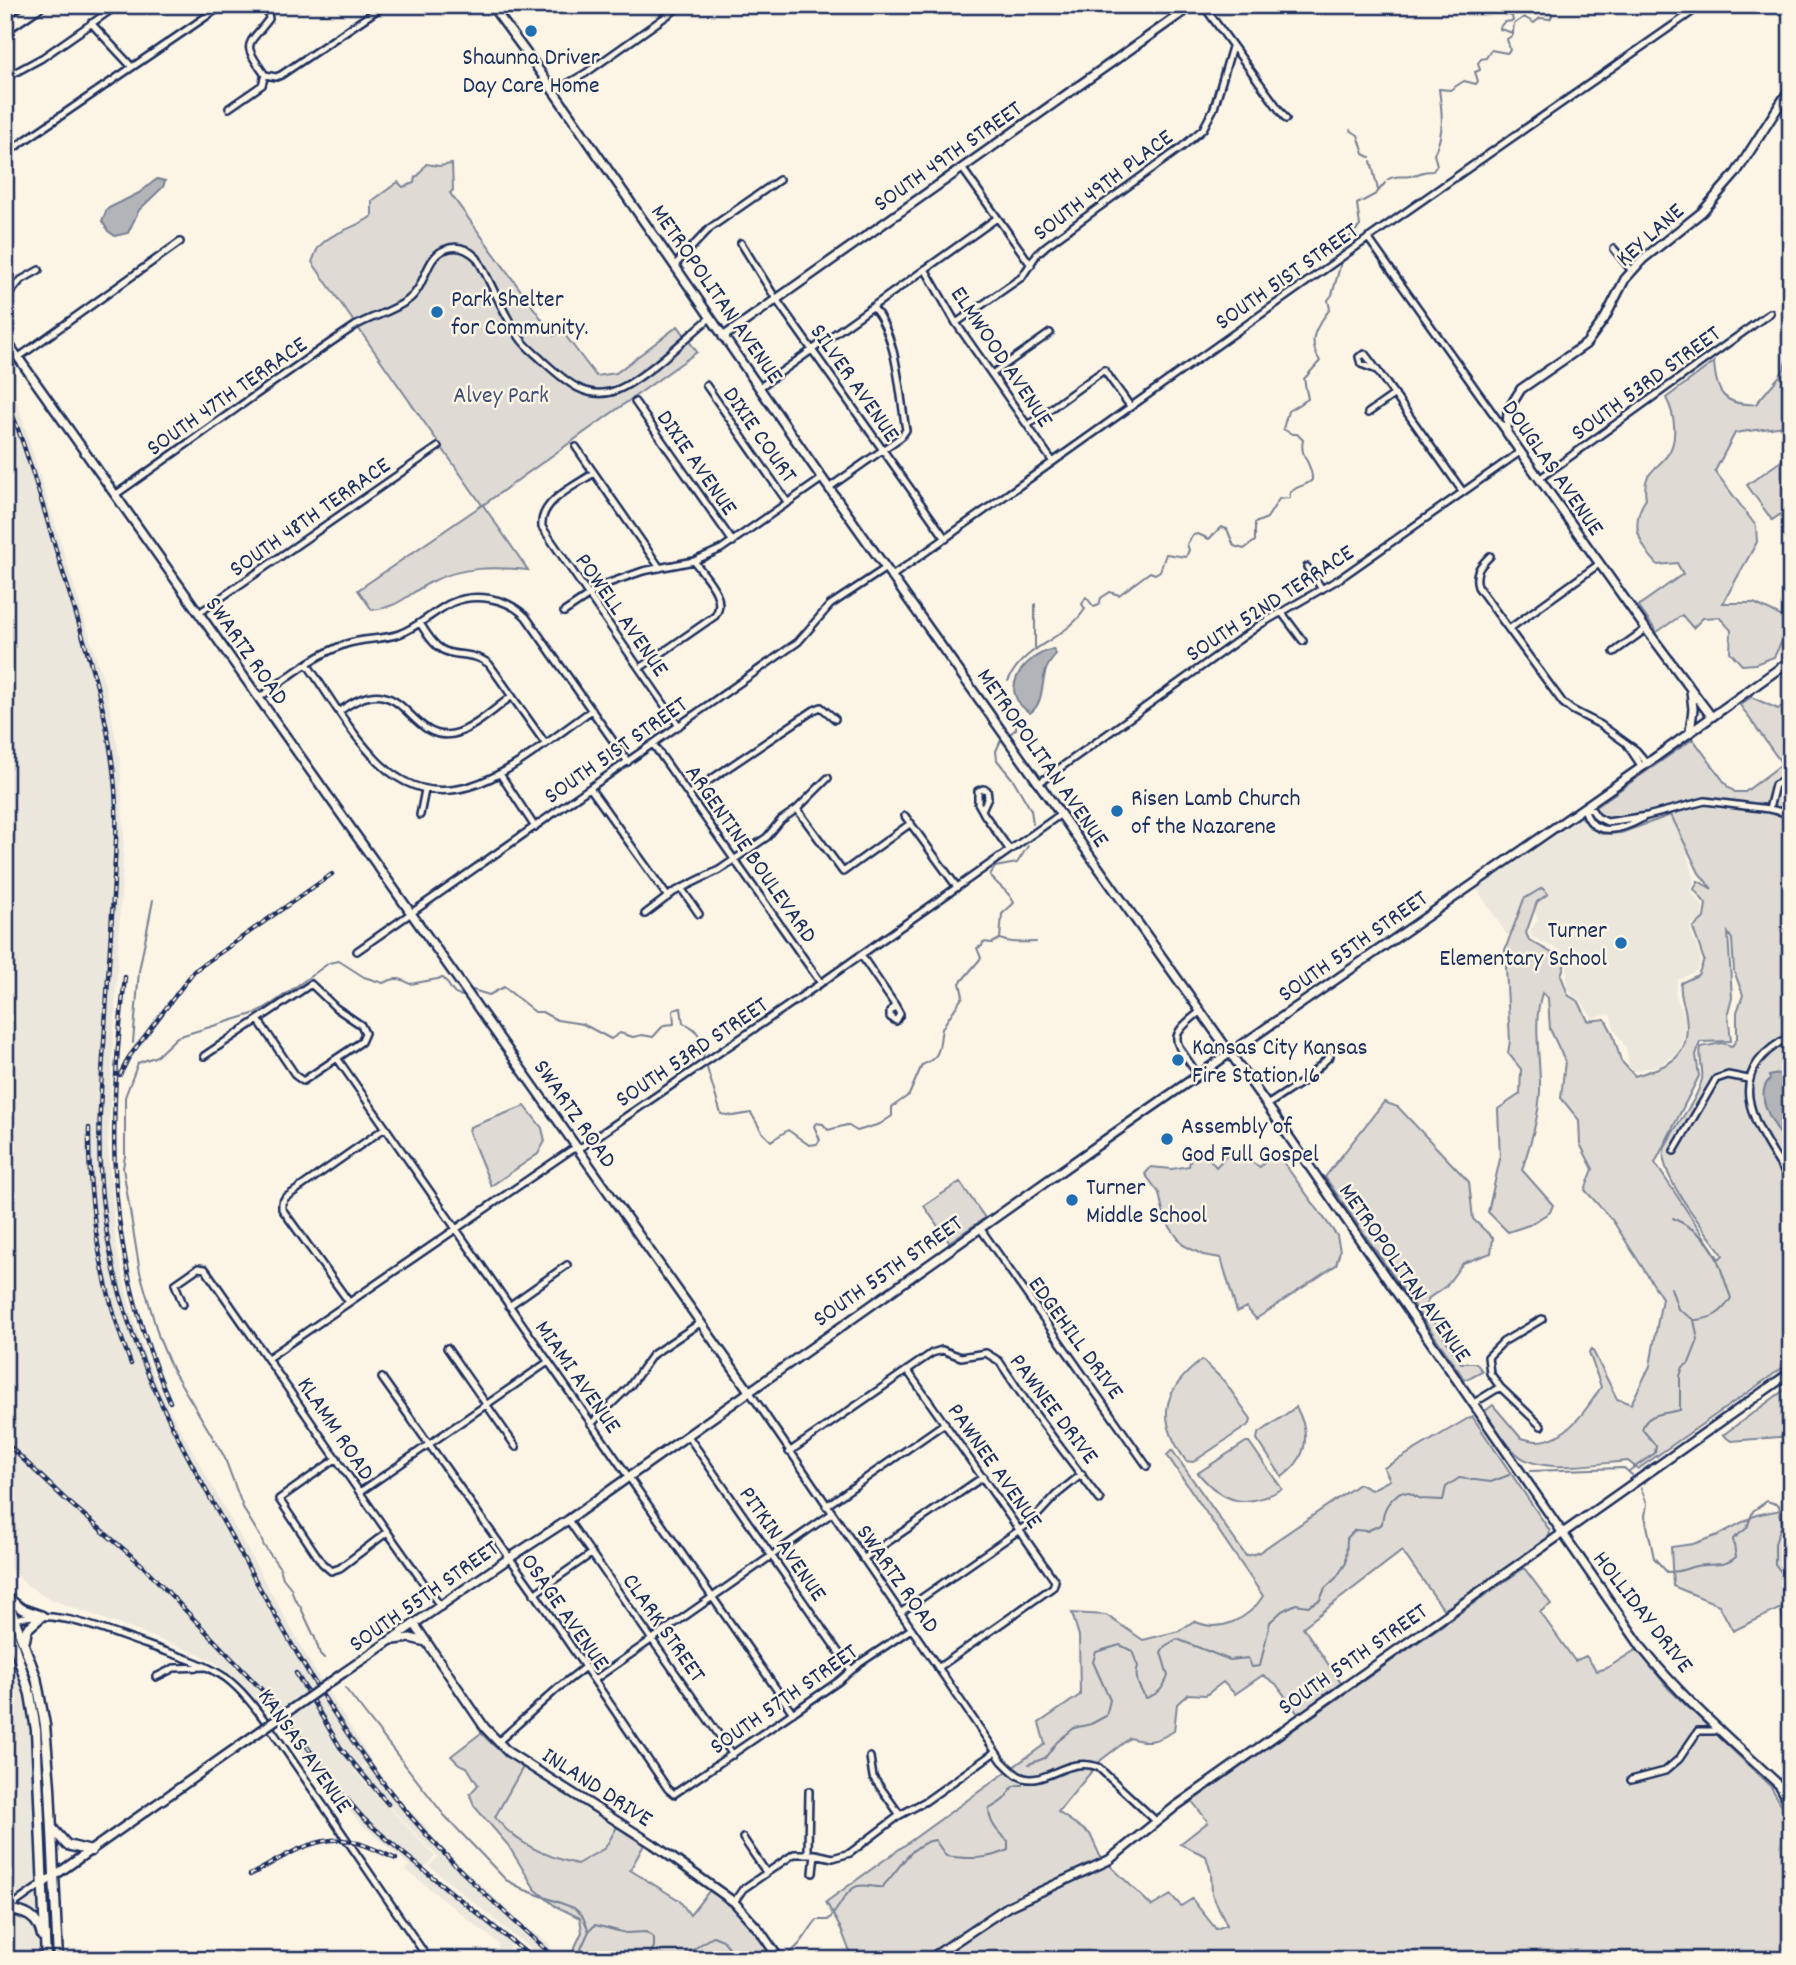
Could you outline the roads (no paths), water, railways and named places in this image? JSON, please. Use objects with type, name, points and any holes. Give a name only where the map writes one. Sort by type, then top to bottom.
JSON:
[{"type":"highway","points":[[5,10],[12,5]]},
{"type":"highway","points":[[5,29],[40,5]]},
{"type":"main road","points":[[6,1595],[22,1609],[41,1616],[27,1629],[25,1643]]},
{"type":"main road","points":[[6,1595],[9,1619],[30,1694],[36,1730],[46,1956]]},
{"type":"main road","points":[[9,1619],[25,1643],[36,1677],[45,1726],[58,1960]]},
{"type":"main road","points":[[52,1828],[67,1845],[91,1850]]},
{"type":"main road","points":[[6,1910],[29,1914],[36,1921],[41,1930],[46,1956]]},
{"type":"street","points":[[5,78],[31,65],[118,5]]},
{"type":"street","points":[[5,154],[223,5]]},
{"type":"street","points":[[264,5],[269,19],[249,43],[251,55],[265,75]]},
{"type":"street","name":"METROPOLITAN AVENUE","points":[[491,5],[1267,1105],[1562,1533]]},
{"type":"street","points":[[667,5],[672,12]]},
{"type":"street","points":[[553,92],[586,73],[682,5]]},
{"type":"street","name":"SOUTH 49TH STREET","points":[[723,337],[1193,5]]},
{"type":"street","points":[[1203,5],[1286,119]]},
{"type":"street","name":"SOUTH 51ST STREET","points":[[892,576],[1702,5]]},
{"type":"street","points":[[265,75],[281,75],[380,8]]},
{"type":"street","points":[[92,23],[132,67]]},
{"type":"street","name":"SOUTH 49TH PLACE","points":[[956,323],[1022,277],[1037,254],[1047,245],[1203,129],[1214,108],[1232,47]]},
{"type":"street","points":[[229,108],[262,85],[265,75]]},
{"type":"street","name":"KEY LANE","points":[[1507,433],[1508,410],[1521,389],[1586,344],[1605,318],[1632,271],[1713,201],[1736,173],[1791,87]]},
{"type":"street","points":[[962,168],[1031,265]]},
{"type":"street","points":[[674,266],[710,228],[779,180]]},
{"type":"street","points":[[760,387],[998,218]]},
{"type":"street","name":"DOUGLAS AVENUE","points":[[1368,238],[1599,564],[1711,716]]},
{"type":"street","points":[[19,357],[180,242]]},
{"type":"street","name":"SILVER AVENUE","points":[[741,243],[776,299],[946,539]]},
{"type":"street","name":"SOUTH 47TH TERRACE","points":[[116,495],[357,325],[410,299],[422,286],[433,258],[443,250],[463,248],[477,258],[521,340],[572,387],[600,394],[632,382],[710,318]]},
{"type":"street","points":[[1614,249],[1632,271]]},
{"type":"street","name":"ELMWOOD AVENUE","points":[[925,269],[956,323],[1053,462]]},
{"type":"street","points":[[5,299],[21,280],[39,270]]},
{"type":"street","points":[[830,487],[901,437],[906,430],[890,336],[873,307]]},
{"type":"street","name":"SOUTH 53RD STREET","points":[[1539,479],[1770,313]]},
{"type":"street","points":[[992,374],[1050,333]]},
{"type":"street","name":"SWARTZ ROAD","points":[[5,339],[749,1391],[995,1752],[1019,1776],[1030,1779],[1047,1776],[1060,1768],[1077,1763],[1098,1766],[1156,1821]]},
{"type":"street","points":[[1028,425],[1104,370],[1130,406]]},
{"type":"street","points":[[1377,370],[1463,492]]},
{"type":"street","name":"DIXIE COURT","points":[[706,386],[788,503]]},
{"type":"street","points":[[1368,413],[1395,394]]},
{"type":"street","name":"DIXIE AVENUE","points":[[635,402],[733,542]]},
{"type":"street","name":"SOUTH 48TH TERRACE","points":[[199,613],[438,447]]},
{"type":"street","points":[[576,447],[660,568]]},
{"type":"street","name":"SOUTH 52ND TERRACE","points":[[1039,783],[1261,624],[1322,589],[1520,452]]},
{"type":"street","name":"POWELL AVENUE","points":[[594,474],[550,503],[541,521],[545,534],[679,726]]},
{"type":"street","points":[[564,612],[588,594],[615,580],[694,561],[733,542],[823,478]]},
{"type":"street","points":[[1490,556],[1477,570],[1478,587],[1563,703],[1636,750],[1645,765]]},
{"type":"street","points":[[640,668],[720,610],[719,597],[694,561]]},
{"type":"street","points":[[1509,629],[1599,564]]},
{"type":"street","points":[[1307,567],[1322,589]]},
{"type":"street","name":"SOUTH 51ST STREET","points":[[358,951],[798,642],[830,606],[886,568]]},
{"type":"street","points":[[259,698],[307,664],[342,645],[401,633],[450,603],[464,599],[492,599],[515,607],[526,617],[628,762]]},
{"type":"street","points":[[1282,613],[1303,641]]},
{"type":"street","points":[[420,623],[438,647],[446,652],[481,657],[496,673],[545,743]]},
{"type":"street","points":[[1614,652],[1646,629]]},
{"type":"street","name":"SOUTH 55TH STREET","points":[[6,1910],[343,1673],[688,1436],[1791,660]]},
{"type":"street","points":[[307,664],[371,754],[389,773],[411,786],[425,790],[457,790],[475,786],[500,775],[592,710]]},
{"type":"street","points":[[1690,732],[1693,709],[1691,691]]},
{"type":"street","points":[[340,711],[363,697],[386,696],[402,705],[433,732],[455,734],[512,696]]},
{"type":"street","points":[[689,794],[814,710],[821,707],[835,719]]},
{"type":"street","name":"ARGENTINE BOULEVARD","points":[[653,744],[821,983]]},
{"type":"street","points":[[500,775],[535,827]]},
{"type":"street","points":[[1769,809],[1775,785],[1791,777]]},
{"type":"street","points":[[645,914],[681,888],[734,860],[767,837],[781,820],[797,809],[828,778]]},
{"type":"street","points":[[590,789],[668,897]]},
{"type":"street","points":[[420,815],[425,790]]},
{"type":"street","points":[[1584,807],[1586,817],[1604,830],[1619,829],[1647,816],[1705,801],[1791,814]]},
{"type":"street","points":[[797,809],[843,872],[911,823]]},
{"type":"street","points":[[982,810],[1009,849]]},
{"type":"street","name":"SOUTH 53RD STREET","points":[[268,1358],[821,983],[1061,814]]},
{"type":"street","points":[[905,816],[957,887]]},
{"type":"street","points":[[681,888],[699,914]]},
{"type":"street","points":[[860,955],[895,1005]]},
{"type":"street","points":[[204,1056],[311,984],[336,1008],[361,1025],[365,1033],[361,1042],[303,1081],[296,1076],[259,1021]]},
{"type":"street","points":[[1198,1075],[1178,1045],[1177,1035],[1181,1027],[1201,1011]]},
{"type":"street","points":[[1791,1036],[1762,1055],[1752,1068],[1747,1093],[1751,1112],[1791,1182]]},
{"type":"street","points":[[1267,1105],[1305,1080],[1330,1056]]},
{"type":"street","name":"MIAMI AVENUE","points":[[337,1058],[793,1713]]},
{"type":"street","points":[[1674,1151],[1716,1079],[1728,1075],[1748,1079]]},
{"type":"street","points":[[349,1303],[282,1209],[282,1203],[285,1198],[386,1128]]},
{"type":"street","name":"EDGEHILL DRIVE","points":[[980,1228],[1147,1466]]},
{"type":"street","points":[[509,1306],[567,1265]]},
{"type":"street","name":"KLAMM ROAD","points":[[183,1304],[175,1287],[176,1282],[198,1268],[205,1269],[386,1533],[441,1607]]},
{"type":"street","points":[[1541,1426],[1500,1387],[1490,1373],[1488,1357],[1503,1342],[1542,1319]]},
{"type":"street","points":[[591,1423],[629,1386],[652,1355],[700,1323]]},
{"type":"street","points":[[447,1348],[516,1447]]},
{"type":"street","name":"PAWNEE DRIVE","points":[[789,1452],[936,1351],[942,1350],[961,1357],[986,1353],[999,1361],[1100,1500]]},
{"type":"street","points":[[360,1492],[548,1362]]},
{"type":"street","name":"PAWNEE AVENUE","points":[[907,1370],[1055,1581],[1053,1587],[938,1668]]},
{"type":"street","name":"SOUTH 59TH STREET","points":[[928,1960],[1009,1906],[1109,1860],[1156,1821],[1791,1372]]},
{"type":"street","name":"OSAGE AVENUE","points":[[382,1378],[674,1794]]},
{"type":"street","points":[[1474,1403],[1500,1387]]},
{"type":"street","points":[[826,1506],[945,1423]]},
{"type":"street","name":"PITKIN AVENUE","points":[[688,1436],[851,1670]]},
{"type":"street","points":[[337,1458],[279,1499],[322,1563],[331,1571],[340,1568],[386,1533]]},
{"type":"street","points":[[901,1614],[1020,1530],[1082,1474]]},
{"type":"street","points":[[863,1559],[983,1478]]},
{"type":"street","points":[[594,1680],[831,1514]]},
{"type":"street","name":"CLARK STREET","points":[[568,1520],[733,1755]]},
{"type":"street","name":"HOLLIDAY DRIVE","points":[[1562,1533],[1659,1669],[1791,1796]]},
{"type":"street","points":[[534,1594],[592,1554]]},
{"type":"street","name":"KANSAS AVENUE","points":[[9,1619],[41,1616],[78,1621],[174,1653],[227,1679],[262,1717],[429,1960]]},
{"type":"street","name":"INLAND DRIVE","points":[[415,1625],[485,1728],[498,1742],[520,1759],[653,1844],[734,1902],[755,1924],[780,1960]]},
{"type":"street","name":"SOUTH 57TH STREET","points":[[674,1794],[911,1629]]},
{"type":"street","points":[[390,1641],[410,1638],[426,1642]]},
{"type":"street","points":[[498,1742],[585,1667]]},
{"type":"street","points":[[156,1677],[174,1668],[207,1668]]},
{"type":"street","points":[[1631,1780],[1665,1771],[1679,1759],[1698,1731],[1714,1731],[1719,1728]]},
{"type":"street","points":[[734,1902],[743,1889],[794,1854],[811,1853],[833,1858],[845,1856],[900,1815],[926,1801],[995,1752]]},
{"type":"street","points":[[870,1757],[873,1777],[900,1815]]},
{"type":"street","points":[[1778,1784],[1791,1809]]},
{"type":"street","points":[[809,1791],[813,1873]]},
{"type":"street","points":[[743,1838],[766,1872]]},
{"type":"waterway","points":[[1387,180],[1433,171],[1437,165],[1434,154],[1441,130],[1439,89],[1450,90],[1464,81],[1476,84],[1478,81],[1475,72],[1480,70],[1478,63],[1481,59],[1486,58],[1491,50],[1507,53],[1510,50],[1507,39],[1513,33],[1500,27],[1504,22],[1513,21],[1512,16],[1505,14],[1512,5]]},
{"type":"waterway","points":[[1513,32],[1514,24],[1524,17],[1534,23],[1540,18],[1550,19],[1550,8],[1562,5]]},
{"type":"waterway","points":[[1350,130],[1358,135],[1364,154],[1370,157]]},
{"type":"waterway","points":[[1371,161],[1378,190]]},
{"type":"waterway","points":[[1342,250],[1344,243],[1360,226],[1357,204],[1376,194],[1385,183]]},
{"type":"waterway","points":[[1008,681],[1024,658],[1077,620],[1085,609],[1082,604],[1086,597],[1094,607],[1110,592],[1119,595],[1150,572],[1155,574],[1160,571],[1166,554],[1186,557],[1189,550],[1187,544],[1193,535],[1198,534],[1209,539],[1221,527],[1227,529],[1234,546],[1244,549],[1255,541],[1255,523],[1267,518],[1279,499],[1290,498],[1293,490],[1312,480],[1303,451],[1303,440],[1297,434],[1283,429],[1288,411],[1308,399],[1304,379],[1320,361],[1314,346],[1315,333],[1330,309],[1328,300],[1332,295],[1341,263]]},
{"type":"waterway","points":[[1035,604],[1035,648]]},
{"type":"waterway","points":[[1010,734],[1016,729],[1016,723]]},
{"type":"waterway","points":[[1001,740],[996,751],[997,760],[1014,781],[1031,810],[1033,824]]},
{"type":"waterway","points":[[707,1068],[721,1114],[733,1116],[751,1113],[771,1141],[788,1130],[809,1145],[817,1144],[820,1140],[814,1126],[816,1123],[823,1124],[828,1130],[847,1125],[857,1131],[880,1124],[892,1116],[892,1107],[909,1095],[922,1065],[937,1054],[942,1029],[963,996],[960,983],[981,958],[977,948],[982,946],[983,942],[992,943],[1000,939],[1002,914],[1014,903],[990,875],[995,867],[1017,863],[1028,846]]},
{"type":"waterway","points":[[133,1043],[139,971],[153,900]]},
{"type":"waterway","points":[[1000,939],[1036,942]]},
{"type":"waterway","points":[[324,1658],[291,1588],[244,1510],[224,1456],[172,1369],[159,1338],[140,1272],[123,1168],[125,1097],[138,1063],[157,1056],[177,1037],[256,1013],[329,963],[339,961],[364,977],[383,983],[397,979],[410,984],[443,978],[454,993],[464,996]]},
{"type":"waterway","points":[[473,990],[489,995],[504,987],[535,1012],[542,1012],[557,1020],[583,1024],[611,1039],[620,1033],[633,1037],[653,1037],[664,1025],[674,1024],[673,1010],[681,1008],[683,1023],[699,1036],[704,1058]]},
{"type":"waterway","points":[[1673,1218],[1699,1234],[1713,1250],[1731,1298],[1716,1314],[1695,1320]]},
{"type":"waterway","points":[[1629,1471],[1655,1453],[1656,1446],[1642,1429],[1644,1423],[1658,1415],[1680,1410],[1680,1376],[1683,1367],[1689,1363],[1698,1340],[1694,1320],[1678,1309],[1671,1288]]},
{"type":"waterway","points":[[1530,1471],[1624,1468],[1632,1475]]},
{"type":"waterway","points":[[1029,1764],[1045,1758],[1057,1742],[1074,1728],[1091,1724],[1106,1716],[1110,1700],[1093,1662],[1096,1652],[1120,1645],[1132,1651],[1138,1666],[1138,1683],[1146,1698],[1157,1693],[1164,1684],[1168,1676],[1161,1652],[1165,1646],[1177,1639],[1230,1660],[1248,1658],[1252,1667],[1260,1666],[1270,1622],[1282,1611],[1296,1604],[1308,1606],[1320,1600],[1325,1588],[1346,1563],[1347,1538],[1355,1530],[1367,1531],[1382,1524],[1387,1506],[1400,1492],[1421,1499],[1443,1500],[1446,1487],[1459,1478],[1491,1482],[1509,1475]]},
{"type":"waterway","points":[[1641,1488],[1647,1504],[1645,1516],[1654,1558],[1667,1572],[1722,1564],[1731,1560],[1736,1557],[1733,1539],[1747,1528],[1753,1511],[1767,1501],[1779,1505],[1782,1524],[1775,1543],[1775,1564],[1791,1586]]},
{"type":"waterway","points":[[345,1688],[444,1815],[506,1880],[574,1908],[582,1915],[589,1931]]},
{"type":"waterway","points":[[787,1955],[817,1920],[828,1920],[854,1888],[882,1887],[912,1852],[926,1842],[935,1840],[946,1856],[954,1857],[985,1857],[1008,1850],[1008,1841],[995,1827],[989,1809],[1004,1799],[1013,1787],[1022,1785]]},
{"type":"waterway","points":[[576,1960],[589,1931],[595,1925],[626,1933],[646,1932],[654,1938],[654,1947],[647,1960]]},
{"type":"waterway","points":[[678,1960],[713,1936],[723,1940],[733,1953],[732,1960]]},
{"type":"railway","points":[[5,395],[34,478],[92,666],[108,733],[113,768],[116,840],[99,1150],[111,1258],[134,1338],[166,1413],[204,1487],[283,1629],[345,1730],[392,1794],[430,1839],[492,1901],[558,1960]]},
{"type":"railway","points":[[120,1075],[129,1057],[194,971],[332,874]]},
{"type":"railway","points":[[125,977],[115,1089],[116,1193],[122,1244],[133,1295],[149,1348],[170,1402]]},
{"type":"railway","points":[[89,1128],[91,1189],[98,1248],[112,1306],[131,1364]]},
{"type":"railway","points":[[5,1442],[64,1498],[141,1564],[261,1689],[364,1819],[535,1960]]},
{"type":"railway","points":[[296,1673],[340,1747],[388,1804]]},
{"type":"railway","points":[[250,1875],[311,1844],[332,1840],[357,1843],[396,1859]]},
{"type":"place","name":"Shaunna Driver Day Care Home","points":[[531,31]]},
{"type":"place","name":"Park Shelter for Community.","points":[[437,312]]},
{"type":"place","name":"Risen Lamb Church of the Nazarene","points":[[1117,811]]},
{"type":"place","name":"Turner Elementary School","points":[[1621,943]]},
{"type":"place","name":"Kansas City Kansas Fire Station 16","points":[[1178,1060]]},
{"type":"place","name":"Assembly of God Full Gospel","points":[[1167,1139]]},
{"type":"place","name":"Turner Middle School","points":[[1072,1200]]},
{"type":"park label","name":"Alvey Park","points":[[501,394]]}]
